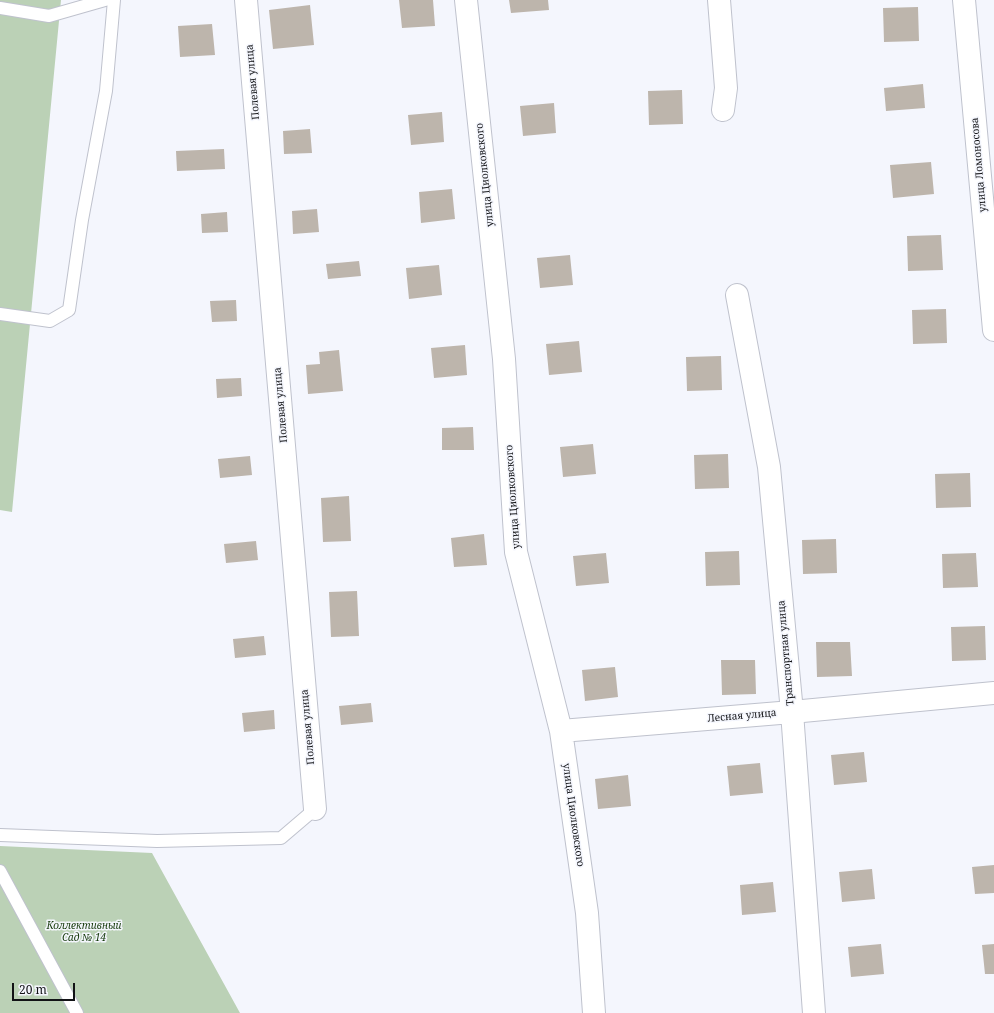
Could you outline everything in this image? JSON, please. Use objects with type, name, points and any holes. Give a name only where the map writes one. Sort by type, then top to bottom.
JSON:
[{"type":"street","name":"Полевая улица","points":[[246,0],[315,809]]},
{"type":"street","name":"улица Циолковского","points":[[466,0],[504,359],[516,552],[561,731],[587,913],[594,1013]]},
{"type":"street","points":[[719,0],[726,88],[723,110]]},
{"type":"street","name":"улица Ломоносова","points":[[964,0],[994,330]]},
{"type":"street","name":"Транспортная улица","points":[[737,295],[769,467],[792,712],[814,1013]]},
{"type":"street","name":"Лесная улица","points":[[561,731],[994,694]]},
{"type":"lane","points":[[0,8],[49,16],[105,0]]},
{"type":"lane","points":[[0,314],[50,321],[69,310],[82,220],[106,91],[114,0]]},
{"type":"lane","points":[[0,835],[157,841],[281,838],[315,809]]},
{"type":"lane","points":[[0,872],[77,1013]]},
{"type":"green space","points":[[0,0],[61,0],[12,512],[0,510]]},
{"type":"green space","name":"Коллективный Сад № 14","points":[[0,846],[152,853],[240,1013],[0,1013]]},
{"type":"building","points":[[399,0],[433,0],[435,26],[402,28]]},
{"type":"building","points":[[509,0],[548,0],[549,10],[511,13]]},
{"type":"building","points":[[310,5],[314,45],[273,49],[269,10]]},
{"type":"building","points":[[918,7],[919,41],[884,42],[883,8]]},
{"type":"building","points":[[212,24],[215,55],[180,57],[178,26]]},
{"type":"building","points":[[923,84],[925,108],[886,111],[884,88]]},
{"type":"building","points":[[682,90],[683,124],[649,125],[648,91]]},
{"type":"building","points":[[554,103],[556,133],[523,136],[520,106]]},
{"type":"building","points":[[442,112],[444,142],[411,145],[408,115]]},
{"type":"building","points":[[310,129],[312,153],[284,154],[283,131]]},
{"type":"building","points":[[224,149],[225,169],[177,171],[176,151]]},
{"type":"building","points":[[931,162],[934,194],[893,198],[890,165]]},
{"type":"building","points":[[452,189],[455,219],[421,223],[419,192]]},
{"type":"building","points":[[317,209],[319,232],[293,234],[292,211]]},
{"type":"building","points":[[227,212],[228,232],[202,233],[201,214]]},
{"type":"building","points":[[941,235],[943,270],[908,271],[907,236]]},
{"type":"building","points":[[570,255],[573,285],[540,288],[537,258]]},
{"type":"building","points":[[359,261],[361,276],[328,279],[326,264]]},
{"type":"building","points":[[439,265],[442,295],[409,299],[406,268]]},
{"type":"building","points":[[236,300],[237,321],[212,322],[210,301]]},
{"type":"building","points":[[946,309],[947,343],[913,344],[912,310]]},
{"type":"building","points":[[579,341],[582,372],[549,375],[546,344]]},
{"type":"building","points":[[465,345],[467,375],[434,378],[431,348]]},
{"type":"building","points":[[339,350],[343,391],[308,394],[306,365],[320,364],[319,352]]},
{"type":"building","points":[[721,356],[722,390],[687,391],[686,357]]},
{"type":"building","points":[[241,378],[242,396],[217,398],[216,379]]},
{"type":"building","points":[[473,427],[474,450],[442,450],[442,428]]},
{"type":"building","points":[[593,444],[596,474],[563,477],[560,447]]},
{"type":"building","points":[[728,454],[729,488],[695,489],[694,455]]},
{"type":"building","points":[[250,456],[252,475],[220,478],[218,459]]},
{"type":"building","points":[[970,473],[971,507],[936,508],[935,474]]},
{"type":"building","points":[[349,496],[351,541],[323,542],[321,498]]},
{"type":"building","points":[[484,534],[487,565],[454,567],[451,538]]},
{"type":"building","points":[[836,539],[837,573],[803,574],[802,540]]},
{"type":"building","points":[[256,541],[258,560],[226,563],[224,544]]},
{"type":"building","points":[[739,551],[740,585],[706,586],[705,552]]},
{"type":"building","points":[[606,553],[609,583],[576,586],[573,556]]},
{"type":"building","points":[[976,553],[978,587],[943,588],[942,554]]},
{"type":"building","points":[[357,591],[359,636],[331,637],[329,592]]},
{"type":"building","points":[[985,626],[986,660],[952,661],[951,627]]},
{"type":"building","points":[[264,636],[266,655],[235,658],[233,639]]},
{"type":"building","points":[[816,642],[850,642],[852,676],[817,677]]},
{"type":"building","points":[[721,660],[755,660],[756,694],[722,695]]},
{"type":"building","points":[[615,667],[618,697],[585,701],[582,670]]},
{"type":"building","points":[[371,703],[373,722],[341,725],[339,706]]},
{"type":"building","points":[[274,710],[275,729],[244,732],[242,713]]},
{"type":"building","points":[[864,752],[867,782],[834,785],[831,755]]},
{"type":"building","points":[[760,763],[763,793],[730,796],[727,766]]},
{"type":"building","points":[[628,775],[631,806],[598,809],[595,779]]},
{"type":"building","points":[[994,865],[994,893],[975,894],[972,867]]},
{"type":"building","points":[[872,869],[875,899],[842,902],[839,872]]},
{"type":"building","points":[[773,882],[776,912],[742,915],[740,885]]},
{"type":"building","points":[[881,944],[884,974],[851,977],[848,947]]},
{"type":"building","points":[[994,944],[994,974],[985,974],[982,945]]}]
